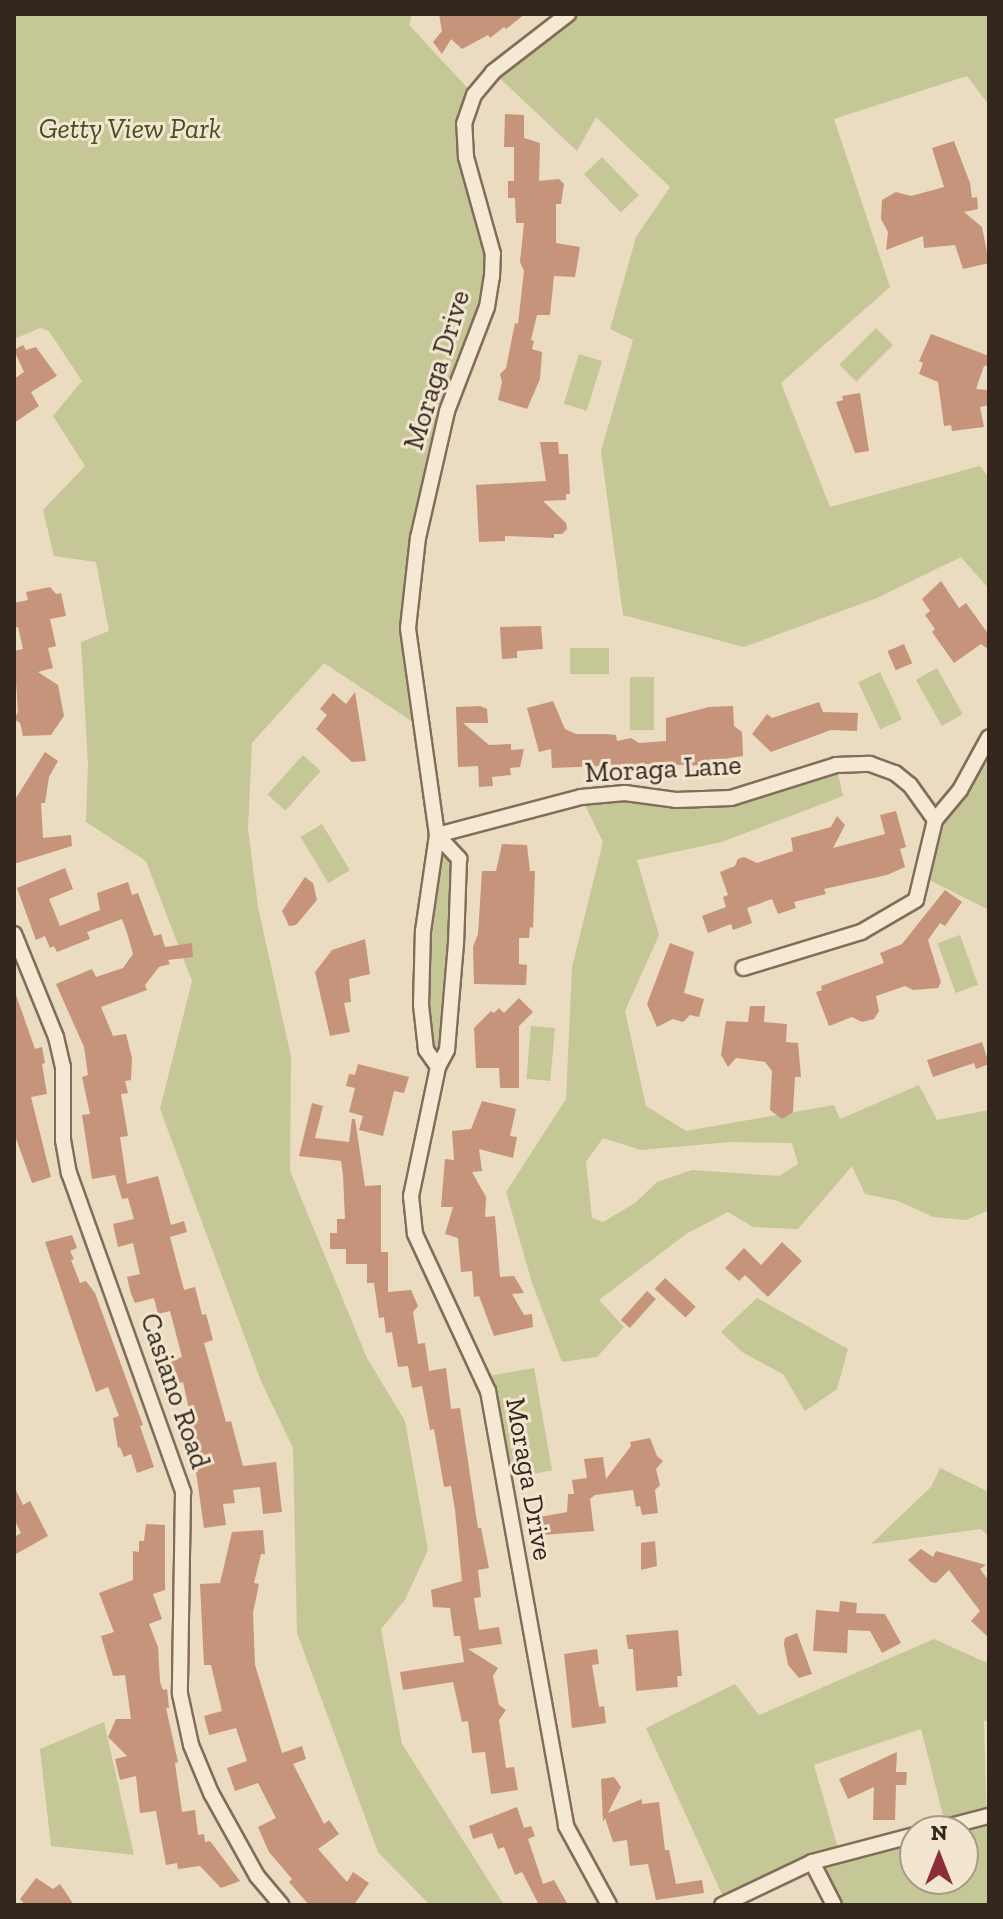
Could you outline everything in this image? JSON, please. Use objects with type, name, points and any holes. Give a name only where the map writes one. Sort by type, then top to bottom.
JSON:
[{"type":"street","name":"Moraga Drive","points":[[438,1067],[426,1050],[421,1005],[423,931],[437,835],[408,628],[418,538],[447,411],[487,307],[492,277],[493,254],[466,157],[464,124],[474,95],[493,72],[568,14]]},
{"type":"street","points":[[743,968],[861,932],[916,900],[935,820],[960,790],[989,737]]},
{"type":"street","name":"Moraga Lane","points":[[437,835],[581,797],[625,793],[676,800],[731,798],[847,765],[870,764],[895,773],[910,785],[935,820]]},
{"type":"street","name":"Moraga Drive","points":[[437,835],[459,859],[447,1050],[438,1067],[411,1196],[415,1234],[488,1391],[566,1826],[609,1905]]},
{"type":"street","name":"Casiano Road","points":[[14,934],[56,1037],[63,1067],[63,1140],[69,1173],[183,1492],[180,1694],[191,1745],[211,1793],[257,1876],[281,1905]]},
{"type":"street","points":[[722,1905],[812,1862],[899,1839]]},
{"type":"street","points":[[812,1862],[834,1905]]},
{"type":"green space","name":"Getty View Park","points":[[14,14],[412,14],[409,25],[474,95],[464,124],[492,277],[447,411],[408,628],[422,728],[324,663],[252,743],[248,829],[258,907],[291,1057],[290,1171],[367,1358],[405,1421],[428,1550],[405,1600],[381,1629],[402,1744],[504,1905],[430,1905],[378,1852],[297,1633],[293,1448],[261,1381],[160,1109],[192,981],[146,861],[86,822],[88,764],[81,642],[109,631],[96,562],[54,556],[43,510],[85,466],[53,416],[82,381],[49,331],[40,328],[14,339]]},
{"type":"green space","points":[[568,14],[989,14],[989,105],[967,76],[834,119],[890,287],[781,383],[830,507],[980,466],[989,478],[989,589],[961,557],[877,598],[744,647],[623,615],[601,451],[633,340],[610,329],[636,237],[670,187],[596,117],[577,151],[493,72]]},
{"type":"green space","points":[[602,157],[639,195],[621,212],[584,174]]},
{"type":"green space","points":[[876,328],[893,345],[856,382],[839,365]]},
{"type":"green space","points":[[579,354],[602,361],[587,411],[564,404]]},
{"type":"green space","points":[[570,648],[609,648],[609,674],[570,674]]},
{"type":"green space","points":[[937,668],[963,714],[942,726],[916,680]]},
{"type":"green space","points":[[880,672],[902,719],[880,729],[858,682]]},
{"type":"green space","points":[[630,677],[654,677],[654,730],[630,730]]},
{"type":"green space","points":[[989,737],[989,910],[921,876],[935,820]]},
{"type":"green space","points":[[303,755],[321,771],[285,810],[268,794]]},
{"type":"green space","points":[[836,765],[843,796],[722,842],[637,860],[659,935],[625,1011],[646,1106],[686,1131],[834,1105],[840,1119],[919,1085],[937,1120],[989,1110],[989,1210],[966,1220],[933,1217],[898,1201],[865,1194],[852,1166],[798,1229],[753,1227],[728,1212],[686,1234],[599,1300],[624,1327],[597,1357],[562,1362],[532,1283],[506,1192],[566,1099],[572,967],[603,842],[581,797],[731,798]],"holes":[[[603,1138],[641,1150],[730,1142],[792,1143],[798,1164],[779,1176],[692,1170],[657,1182],[635,1203],[603,1222],[592,1218],[586,1162]]]},
{"type":"green space","points":[[322,824],[350,870],[328,883],[301,837]]},
{"type":"green space","points":[[437,835],[459,859],[438,1067],[426,1050],[421,1005]]},
{"type":"green space","points":[[960,935],[978,985],[956,993],[937,943]]},
{"type":"green space","points":[[531,1026],[555,1028],[550,1081],[526,1079]]},
{"type":"green space","points":[[757,1298],[848,1349],[837,1389],[805,1411],[783,1374],[742,1352],[721,1332]]},
{"type":"green space","points":[[534,1368],[552,1470],[501,1479],[483,1377]]},
{"type":"green space","points":[[940,1468],[989,1492],[989,1537],[981,1529],[871,1544],[931,1487]]},
{"type":"green space","points":[[934,1639],[985,1662],[989,1658],[989,1720],[984,1721],[989,1905],[834,1905],[812,1862],[726,1903],[646,1728],[735,1684],[759,1715]],"holes":[[[921,1729],[943,1815],[979,1815],[979,1895],[899,1895],[899,1839],[840,1855],[814,1765]]]},
{"type":"green space","points":[[104,1722],[134,1855],[51,1846],[40,1749]]},
{"type":"building","points":[[439,14],[525,14],[490,38],[488,35],[462,49],[451,39],[442,54],[433,42],[442,31]]},
{"type":"building","points":[[505,114],[524,115],[524,138],[540,143],[539,181],[559,179],[564,184],[561,204],[556,204],[556,243],[580,247],[575,277],[554,276],[550,315],[537,315],[531,340],[534,341],[532,349],[542,352],[540,379],[527,409],[498,400],[502,382],[500,374],[506,368],[515,323],[518,324],[524,271],[520,262],[524,223],[516,223],[515,198],[508,198],[508,181],[514,181],[514,147],[504,147]]},
{"type":"building","points":[[954,141],[970,183],[972,198],[977,197],[978,209],[964,212],[982,227],[989,263],[963,269],[955,245],[924,248],[923,236],[886,250],[888,232],[881,219],[882,200],[896,192],[911,196],[944,187],[932,148]]},
{"type":"building","points":[[931,334],[989,356],[989,365],[984,366],[976,389],[989,390],[989,405],[980,407],[984,427],[952,431],[951,425],[944,426],[938,382],[919,374],[923,363],[919,361]]},
{"type":"building","points":[[23,345],[26,350],[36,347],[57,376],[31,392],[39,406],[14,423],[14,379],[24,372],[14,350]]},
{"type":"building","points":[[860,393],[869,451],[855,453],[836,402],[843,400],[842,396]]},
{"type":"building","points":[[540,442],[558,442],[559,454],[568,454],[570,494],[566,494],[566,500],[543,501],[566,523],[567,529],[562,534],[554,534],[554,538],[505,536],[505,541],[479,542],[476,485],[546,481]]},
{"type":"building","points":[[941,581],[959,608],[966,603],[989,635],[989,650],[981,644],[954,663],[932,632],[935,629],[925,615],[930,611],[922,599]]},
{"type":"building","points":[[50,587],[56,594],[61,593],[66,616],[50,619],[56,646],[48,648],[53,668],[38,672],[58,685],[64,716],[51,735],[23,736],[20,723],[14,719],[18,712],[14,651],[23,649],[18,627],[14,628],[14,603],[28,600],[26,592]]},
{"type":"building","points":[[541,626],[543,649],[517,651],[517,658],[502,659],[500,627]]},
{"type":"building","points":[[904,644],[912,663],[896,670],[887,651]]},
{"type":"building","points":[[355,692],[366,761],[352,762],[316,729],[327,715],[320,709],[333,693],[346,704]]},
{"type":"building","points":[[553,701],[565,729],[576,734],[616,735],[617,741],[631,738],[639,743],[666,741],[666,718],[709,707],[733,706],[734,726],[742,732],[743,756],[717,760],[717,766],[651,764],[552,768],[551,749],[539,752],[527,708]]},
{"type":"building","points":[[819,702],[823,712],[858,713],[857,731],[831,730],[771,752],[752,734],[767,714],[772,718]]},
{"type":"building","points":[[480,706],[487,709],[488,723],[463,723],[489,745],[511,744],[511,750],[524,749],[520,767],[510,768],[511,775],[492,777],[493,786],[479,787],[478,766],[458,767],[456,707]]},
{"type":"building","points":[[45,752],[58,761],[49,777],[45,803],[41,803],[43,838],[71,835],[72,846],[14,864],[14,801]]},
{"type":"building","points":[[896,811],[906,847],[900,849],[905,867],[887,875],[824,889],[826,894],[794,902],[796,908],[778,914],[772,899],[747,908],[752,923],[733,930],[731,924],[708,933],[702,916],[726,907],[723,897],[728,895],[720,872],[735,866],[738,859],[744,857],[757,863],[793,851],[791,838],[831,827],[837,816],[845,825],[833,848],[885,834],[880,815]]},
{"type":"building","points":[[502,844],[527,845],[530,871],[535,871],[533,928],[530,927],[529,938],[519,938],[519,964],[527,965],[526,985],[474,984],[473,947],[478,934],[482,871],[496,871]]},
{"type":"building","points":[[65,868],[73,889],[49,899],[60,926],[100,910],[97,893],[128,882],[132,895],[138,893],[154,936],[161,934],[165,947],[192,943],[193,957],[168,960],[170,964],[159,967],[145,985],[147,990],[101,1007],[113,1036],[126,1034],[132,1058],[131,1080],[125,1081],[128,1093],[121,1094],[128,1136],[120,1137],[127,1184],[158,1176],[171,1225],[184,1221],[187,1232],[170,1237],[184,1290],[195,1287],[202,1315],[206,1314],[213,1340],[204,1343],[226,1422],[231,1421],[243,1466],[276,1462],[282,1512],[263,1514],[260,1487],[233,1490],[235,1503],[223,1504],[226,1525],[204,1528],[195,1465],[201,1464],[183,1382],[177,1384],[175,1376],[166,1378],[162,1363],[182,1357],[170,1311],[158,1314],[154,1298],[135,1303],[131,1294],[127,1277],[140,1274],[133,1243],[118,1247],[113,1224],[134,1219],[128,1198],[122,1199],[115,1175],[92,1179],[82,1115],[90,1114],[82,1077],[88,1075],[84,1047],[56,984],[92,969],[96,977],[123,968],[133,954],[128,936],[122,919],[87,932],[90,939],[57,952],[54,946],[50,948],[45,936],[36,940],[17,888]]},
{"type":"building","points":[[305,877],[313,883],[317,900],[296,925],[289,926],[282,911]]},
{"type":"building","points":[[945,890],[962,902],[945,926],[940,923],[928,940],[941,982],[938,988],[913,990],[905,986],[876,996],[879,1011],[874,1019],[862,1022],[852,1017],[829,1026],[816,992],[822,990],[821,986],[884,963],[880,953],[902,944]]},
{"type":"building","points":[[365,939],[370,974],[349,979],[351,1002],[344,1003],[350,1032],[330,1036],[315,972],[332,950]]},
{"type":"building","points":[[670,943],[694,952],[684,993],[704,999],[699,1017],[690,1015],[683,1022],[673,1019],[657,1027],[647,1004]]},
{"type":"building","points":[[16,995],[35,1049],[42,1047],[45,1063],[42,1064],[47,1094],[31,1097],[51,1177],[32,1183],[14,1133]]},
{"type":"building","points":[[519,998],[533,1012],[519,1026],[519,1088],[500,1088],[499,1068],[476,1068],[474,1028],[491,1011],[494,1013],[499,1008],[504,1013]]},
{"type":"building","points":[[750,1006],[765,1006],[764,1022],[787,1024],[786,1042],[798,1043],[801,1077],[795,1077],[793,1112],[782,1119],[770,1110],[772,1071],[765,1062],[736,1058],[728,1067],[721,1055],[726,1021],[748,1022]]},
{"type":"building","points":[[982,1042],[989,1064],[976,1069],[974,1063],[933,1077],[927,1060]]},
{"type":"building","points":[[358,1064],[409,1077],[404,1093],[394,1091],[383,1136],[359,1130],[363,1116],[349,1112],[355,1088],[346,1086],[349,1074],[355,1075]]},
{"type":"building","points":[[482,1101],[516,1109],[510,1136],[517,1137],[513,1158],[479,1149],[482,1171],[472,1172],[486,1197],[485,1217],[495,1216],[500,1277],[514,1276],[524,1293],[512,1294],[524,1315],[532,1314],[533,1327],[494,1336],[479,1296],[474,1297],[472,1271],[461,1272],[458,1238],[445,1234],[453,1207],[441,1207],[445,1159],[454,1160],[452,1131],[471,1129]]},
{"type":"building","points":[[312,1103],[323,1106],[315,1138],[349,1142],[352,1119],[355,1119],[365,1186],[381,1185],[381,1252],[388,1252],[388,1292],[411,1290],[418,1306],[413,1312],[418,1344],[425,1343],[429,1371],[446,1368],[451,1409],[460,1408],[478,1528],[481,1528],[489,1568],[478,1570],[481,1597],[474,1598],[479,1630],[499,1627],[502,1644],[468,1649],[498,1668],[493,1676],[499,1705],[506,1710],[499,1720],[506,1768],[514,1767],[518,1790],[491,1794],[485,1752],[472,1753],[468,1721],[462,1722],[453,1682],[403,1690],[400,1672],[464,1662],[460,1636],[454,1636],[450,1608],[433,1607],[431,1590],[462,1581],[455,1510],[451,1486],[444,1487],[434,1429],[430,1430],[422,1386],[412,1388],[408,1366],[398,1367],[392,1332],[386,1333],[384,1317],[379,1318],[374,1283],[367,1283],[367,1264],[346,1264],[346,1249],[330,1249],[330,1233],[337,1233],[337,1219],[345,1219],[343,1175],[341,1161],[299,1156]]},
{"type":"building","points":[[72,1235],[77,1248],[70,1251],[74,1259],[71,1260],[80,1283],[86,1281],[95,1293],[143,1425],[140,1426],[154,1467],[137,1473],[131,1454],[124,1457],[118,1448],[113,1418],[119,1416],[108,1387],[96,1392],[45,1242]]},
{"type":"building","points":[[782,1242],[802,1261],[768,1297],[745,1275],[739,1281],[725,1268],[744,1248],[761,1265]]},
{"type":"building","points":[[665,1278],[696,1307],[685,1318],[655,1289]]},
{"type":"building","points":[[647,1291],[656,1299],[630,1328],[621,1320]]},
{"type":"building","points":[[650,1438],[657,1456],[663,1461],[656,1469],[660,1485],[655,1490],[658,1513],[642,1515],[640,1506],[636,1507],[633,1490],[595,1495],[590,1499],[594,1531],[543,1535],[540,1517],[567,1512],[568,1494],[574,1494],[572,1480],[587,1478],[584,1459],[603,1457],[606,1479],[631,1446],[630,1442]]},
{"type":"building","points":[[14,1486],[23,1505],[30,1501],[48,1536],[14,1555],[14,1537],[21,1533],[14,1519]]},
{"type":"building","points":[[146,1524],[165,1525],[165,1590],[153,1594],[162,1619],[149,1624],[158,1647],[160,1682],[163,1690],[167,1689],[169,1708],[166,1708],[178,1762],[175,1763],[182,1812],[195,1810],[198,1835],[204,1834],[205,1842],[210,1841],[240,1881],[221,1888],[200,1866],[178,1869],[177,1863],[166,1865],[156,1811],[140,1813],[136,1776],[120,1780],[115,1759],[127,1756],[108,1737],[116,1719],[131,1719],[125,1675],[113,1676],[101,1636],[114,1632],[99,1593],[133,1580],[133,1551],[139,1552],[139,1541],[144,1541]]},
{"type":"building","points":[[263,1530],[265,1554],[261,1554],[254,1583],[259,1584],[253,1613],[255,1665],[282,1753],[302,1746],[306,1759],[293,1764],[324,1824],[329,1820],[339,1834],[318,1849],[347,1882],[353,1872],[369,1883],[354,1905],[309,1905],[289,1882],[292,1879],[269,1852],[258,1827],[276,1818],[258,1783],[235,1791],[227,1768],[247,1761],[236,1728],[209,1735],[204,1716],[222,1711],[211,1665],[204,1665],[200,1584],[220,1583],[232,1532]]},
{"type":"building","points":[[655,1541],[657,1566],[641,1570],[641,1543]]},
{"type":"building","points":[[921,1549],[933,1557],[936,1551],[986,1565],[980,1569],[989,1581],[989,1638],[971,1621],[980,1611],[949,1570],[936,1583],[931,1582],[908,1560]]},
{"type":"building","points":[[840,1601],[857,1603],[856,1613],[885,1614],[901,1643],[882,1653],[870,1631],[848,1630],[847,1653],[813,1651],[816,1610],[839,1612]]},
{"type":"building","points":[[678,1630],[682,1676],[677,1676],[678,1687],[636,1691],[633,1649],[628,1649],[626,1635]]},
{"type":"building","points":[[797,1633],[812,1674],[799,1678],[788,1665],[784,1644],[785,1638]]},
{"type":"building","points":[[597,1649],[599,1664],[592,1665],[599,1707],[604,1706],[606,1723],[572,1728],[564,1654]]},
{"type":"building","points":[[897,1752],[896,1772],[907,1772],[906,1785],[896,1785],[895,1820],[873,1820],[874,1787],[848,1799],[839,1779]]},
{"type":"building","points":[[614,1777],[621,1787],[608,1813],[642,1799],[642,1804],[659,1802],[665,1850],[669,1850],[676,1884],[702,1880],[704,1893],[656,1900],[648,1864],[630,1866],[627,1840],[613,1842],[605,1818],[603,1822],[601,1779]]},
{"type":"building","points":[[517,1807],[524,1828],[531,1826],[535,1836],[528,1839],[543,1884],[554,1880],[568,1905],[539,1905],[522,1872],[515,1875],[504,1847],[498,1849],[492,1833],[473,1839],[469,1826]]},
{"type":"building","points":[[36,1878],[53,1889],[60,1884],[74,1905],[25,1905],[20,1899]]}]
